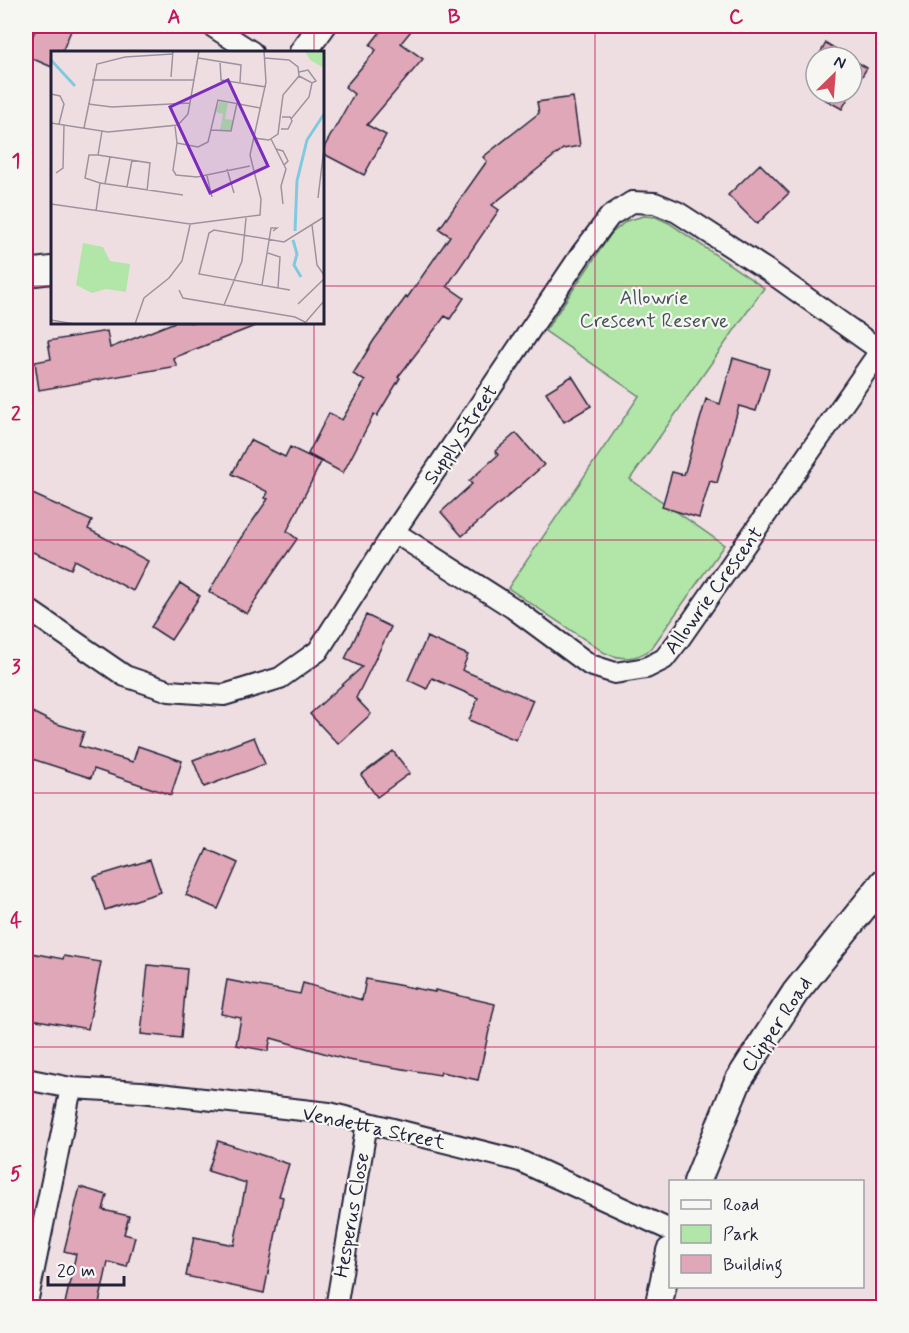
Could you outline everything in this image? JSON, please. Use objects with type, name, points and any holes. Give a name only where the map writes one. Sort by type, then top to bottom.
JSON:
[{"type":"street","points":[[212,26],[250,51]]},
{"type":"street","points":[[304,51],[322,26]]},
{"type":"street","name":"Supply Street","points":[[26,608],[125,676],[169,691],[224,695],[280,678],[318,651],[394,532],[582,253],[610,216],[632,202],[655,203],[677,212],[770,272],[882,352]]},
{"type":"street","points":[[26,273],[51,270]]},
{"type":"street","name":"Allowrie Crescent","points":[[394,532],[513,608],[590,665],[615,674],[646,668],[664,659],[678,641],[882,352]]},
{"type":"street","name":"Clipper Road","points":[[698,1180],[734,1090],[744,1072],[795,993],[882,888]]},
{"type":"street","name":"Vendetta Street","points":[[26,1079],[71,1088],[141,1092],[329,1113],[520,1161],[669,1230]]},
{"type":"street","points":[[26,1308],[71,1088]]},
{"type":"street","name":"Hesperus Close","points":[[336,1308],[367,1123]]},
{"type":"street","points":[[657,1308],[669,1255]]},
{"type":"green space","name":"Allowrie Crescent Reserve","points":[[644,216],[656,217],[669,223],[764,288],[630,479],[724,545],[651,649],[634,657],[623,658],[605,653],[508,588],[639,396],[545,331],[611,234],[626,221]]},
{"type":"building","points":[[37,26],[73,26],[62,51],[51,51],[51,67],[26,56]]},
{"type":"building","points":[[385,26],[415,26],[401,43],[423,59],[367,125],[386,135],[364,175],[324,154],[324,147],[354,94],[345,87],[376,50],[370,45]]},
{"type":"building","points":[[573,97],[580,146],[563,149],[492,205],[499,210],[447,286],[464,298],[450,319],[445,316],[398,377],[400,378],[377,416],[374,414],[343,473],[308,454],[329,413],[342,420],[365,381],[353,374],[374,340],[407,298],[450,236],[439,229],[487,161],[483,157],[539,113],[537,102]]},
{"type":"building","points":[[760,164],[789,193],[757,224],[728,195]]},
{"type":"building","points":[[170,324],[260,324],[173,358],[177,366],[39,390],[35,362],[51,359],[48,341],[107,331],[110,348]]},
{"type":"building","points":[[733,358],[769,369],[756,411],[739,406],[717,483],[710,481],[699,518],[662,507],[672,472],[684,475],[706,399],[720,404]]},
{"type":"building","points":[[572,376],[591,406],[564,422],[546,392]]},
{"type":"building","points":[[516,433],[544,465],[462,536],[441,512],[472,484],[469,481],[498,455],[495,451]]},
{"type":"building","points":[[250,440],[285,457],[290,447],[321,462],[287,531],[297,539],[247,614],[209,592],[236,545],[268,499],[265,498],[268,492],[232,474]]},
{"type":"building","points":[[26,491],[92,521],[88,529],[148,561],[133,591],[75,560],[71,569],[26,549]]},
{"type":"building","points":[[180,583],[200,596],[171,640],[151,627]]},
{"type":"building","points":[[366,615],[391,627],[356,698],[371,714],[338,744],[310,714],[362,667],[345,659]]},
{"type":"building","points":[[427,637],[468,655],[462,670],[533,700],[516,740],[469,720],[478,698],[432,678],[427,689],[408,680]]},
{"type":"building","points":[[26,709],[54,723],[84,732],[79,746],[133,762],[138,746],[182,761],[171,795],[94,769],[91,778],[26,757]]},
{"type":"building","points":[[254,737],[265,764],[204,787],[193,760]]},
{"type":"building","points":[[393,751],[410,773],[377,797],[361,775]]},
{"type":"building","points":[[207,849],[238,863],[218,909],[186,895]]},
{"type":"building","points":[[150,860],[161,892],[105,910],[94,877]]},
{"type":"building","points":[[26,952],[63,959],[64,956],[101,962],[88,1029],[26,1018]]},
{"type":"building","points":[[148,965],[187,969],[181,1038],[141,1034]]},
{"type":"building","points":[[366,979],[435,992],[435,990],[495,1004],[478,1080],[441,1072],[440,1075],[348,1060],[271,1038],[268,1051],[236,1045],[241,1018],[221,1014],[227,980],[300,994],[303,983],[362,1000]]},
{"type":"building","points":[[218,1141],[289,1164],[279,1196],[283,1197],[264,1293],[186,1276],[194,1237],[234,1245],[246,1183],[208,1171]]},
{"type":"building","points":[[80,1187],[107,1195],[103,1210],[129,1216],[124,1234],[135,1237],[127,1267],[108,1262],[98,1308],[64,1308],[76,1254],[64,1251]]}]
